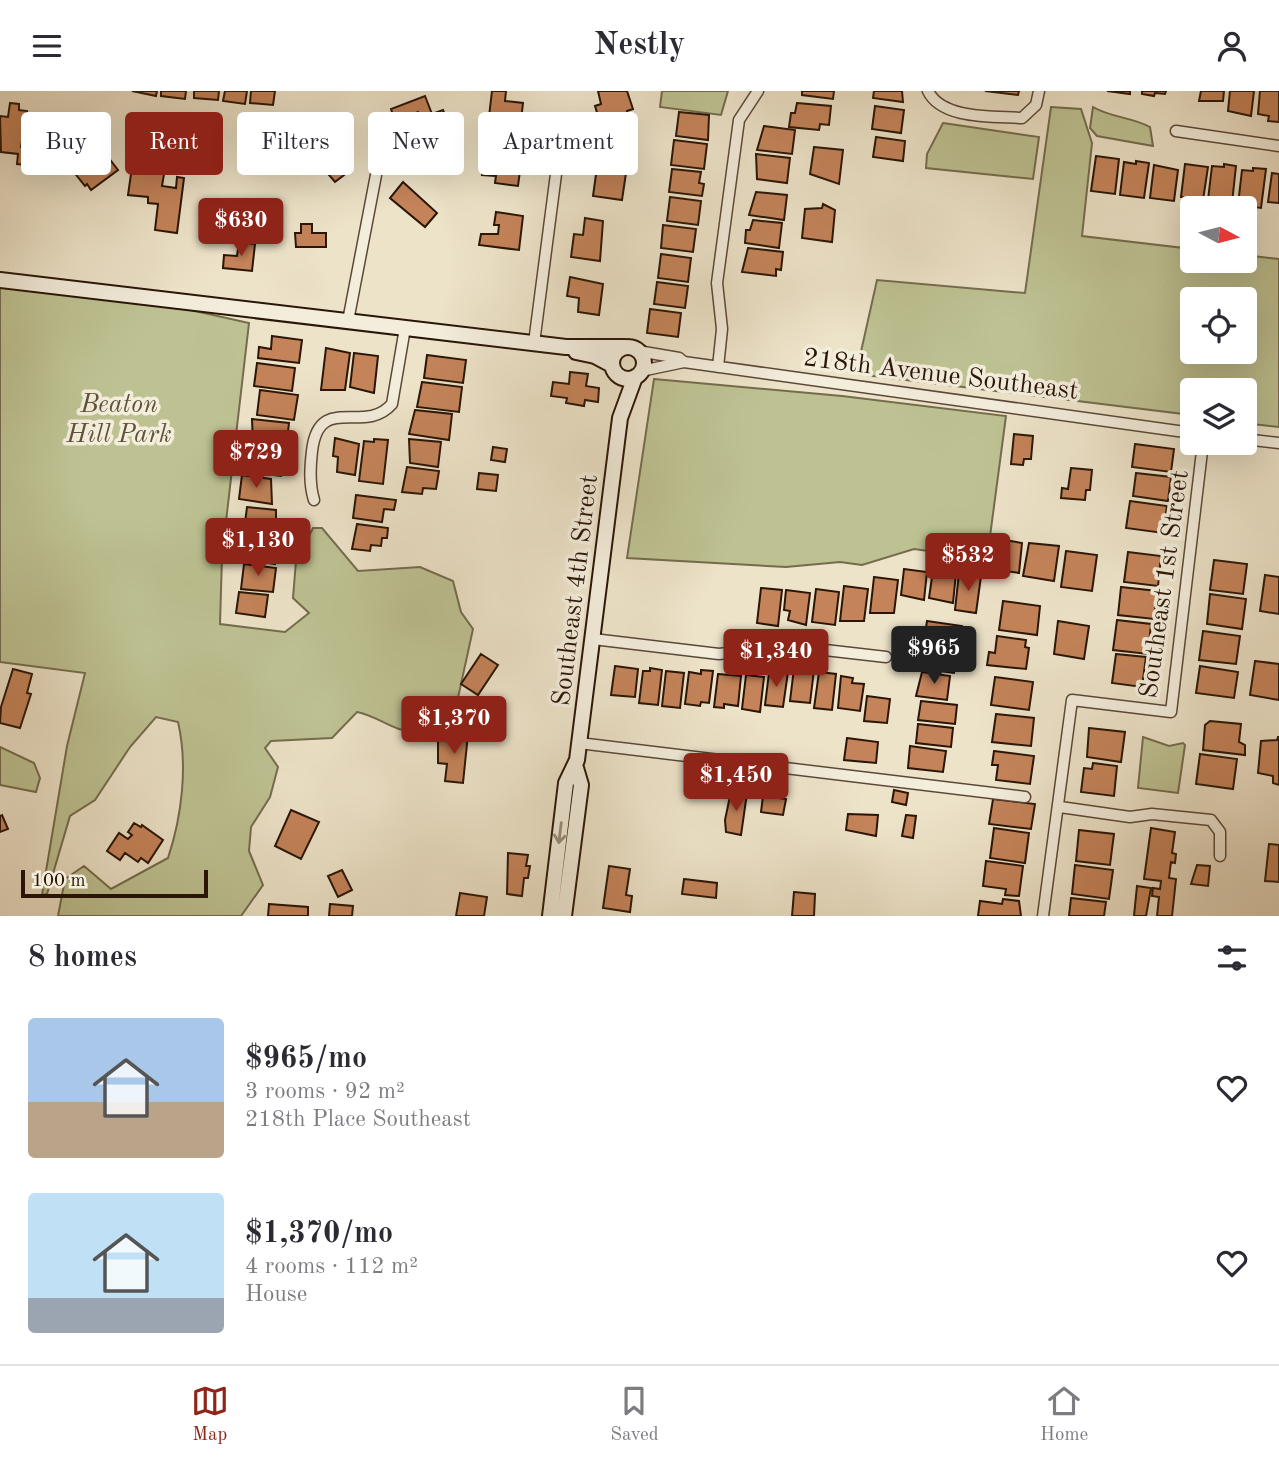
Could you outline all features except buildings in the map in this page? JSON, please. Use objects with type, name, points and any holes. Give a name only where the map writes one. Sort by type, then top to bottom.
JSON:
[{"type":"street","points":[[718,367],[722,329],[717,283],[739,120],[758,91]]},
{"type":"street","points":[[928,91],[933,101],[945,109],[1022,118],[1037,105],[1039,91]]},
{"type":"street","points":[[1176,131],[1279,146]]},
{"type":"street","points":[[348,321],[376,175]]},
{"type":"street","points":[[534,344],[556,175]]},
{"type":"street","points":[[0,280],[534,344],[624,347],[638,351],[643,363],[638,374],[615,370],[566,347]]},
{"type":"street","points":[[314,501],[310,475],[316,431],[321,424],[337,416],[372,417],[392,404],[405,328]]},
{"type":"street","points":[[615,370],[616,353],[624,347]]},
{"type":"street","name":"218th Avenue Southeast","points":[[638,351],[679,358],[684,362]]},
{"type":"street","name":"218th Avenue Southeast","points":[[638,374],[684,362],[1180,431]]},
{"type":"street","name":"Southeast 4th Street","points":[[615,370],[617,413],[620,418]]},
{"type":"street","name":"Southeast 4th Street","points":[[564,916],[581,785],[576,768],[620,418],[638,374]]},
{"type":"street","points":[[1257,440],[1279,443]]},
{"type":"street","name":"Southeast 1st Street","points":[[1043,916],[1060,807],[1072,700],[1171,712],[1202,455]]},
{"type":"street","points":[[593,639],[719,654],[790,646],[887,657]]},
{"type":"street","points":[[579,743],[1025,797]]},
{"type":"street","name":"Southeast 4th Street","points":[[550,916],[566,783],[576,768]]},
{"type":"street","points":[[1060,807],[1130,817],[1152,814],[1211,820],[1220,832],[1220,856]]},
{"type":"green space","points":[[662,91],[728,91],[721,115],[660,107]]},
{"type":"green space","points":[[1051,107],[1081,109],[1092,143],[1082,236],[1180,248],[1180,273],[1257,273],[1257,256],[1279,259],[1279,427],[1257,424],[1257,378],[1180,378],[1180,414],[856,374],[877,280],[1025,293]]},
{"type":"green space","points":[[1093,107],[1150,127],[1153,146],[1097,136],[1090,128]]},
{"type":"green space","points":[[943,123],[1039,137],[1033,179],[926,168],[927,154]]},
{"type":"green space","name":"Beaton Hill Park","points":[[0,285],[159,303],[249,323],[222,556],[220,624],[285,632],[309,613],[293,598],[296,561],[313,528],[322,528],[358,571],[420,567],[453,581],[461,612],[473,629],[454,716],[427,727],[406,730],[357,712],[332,738],[271,741],[265,748],[278,767],[270,797],[251,827],[249,851],[263,885],[241,916],[58,916],[65,879],[84,866],[111,889],[168,858],[180,808],[183,755],[178,722],[156,717],[130,747],[95,800],[70,816],[47,894],[42,895],[67,746],[85,673],[0,662]]},
{"type":"green space","points":[[654,379],[842,396],[1006,416],[987,559],[914,549],[862,565],[840,562],[786,567],[627,558]]},
{"type":"green space","points":[[1143,737],[1169,746],[1183,743],[1185,745],[1178,793],[1138,788]]},
{"type":"green space","points":[[0,747],[34,763],[40,778],[36,792],[0,785]]}]
